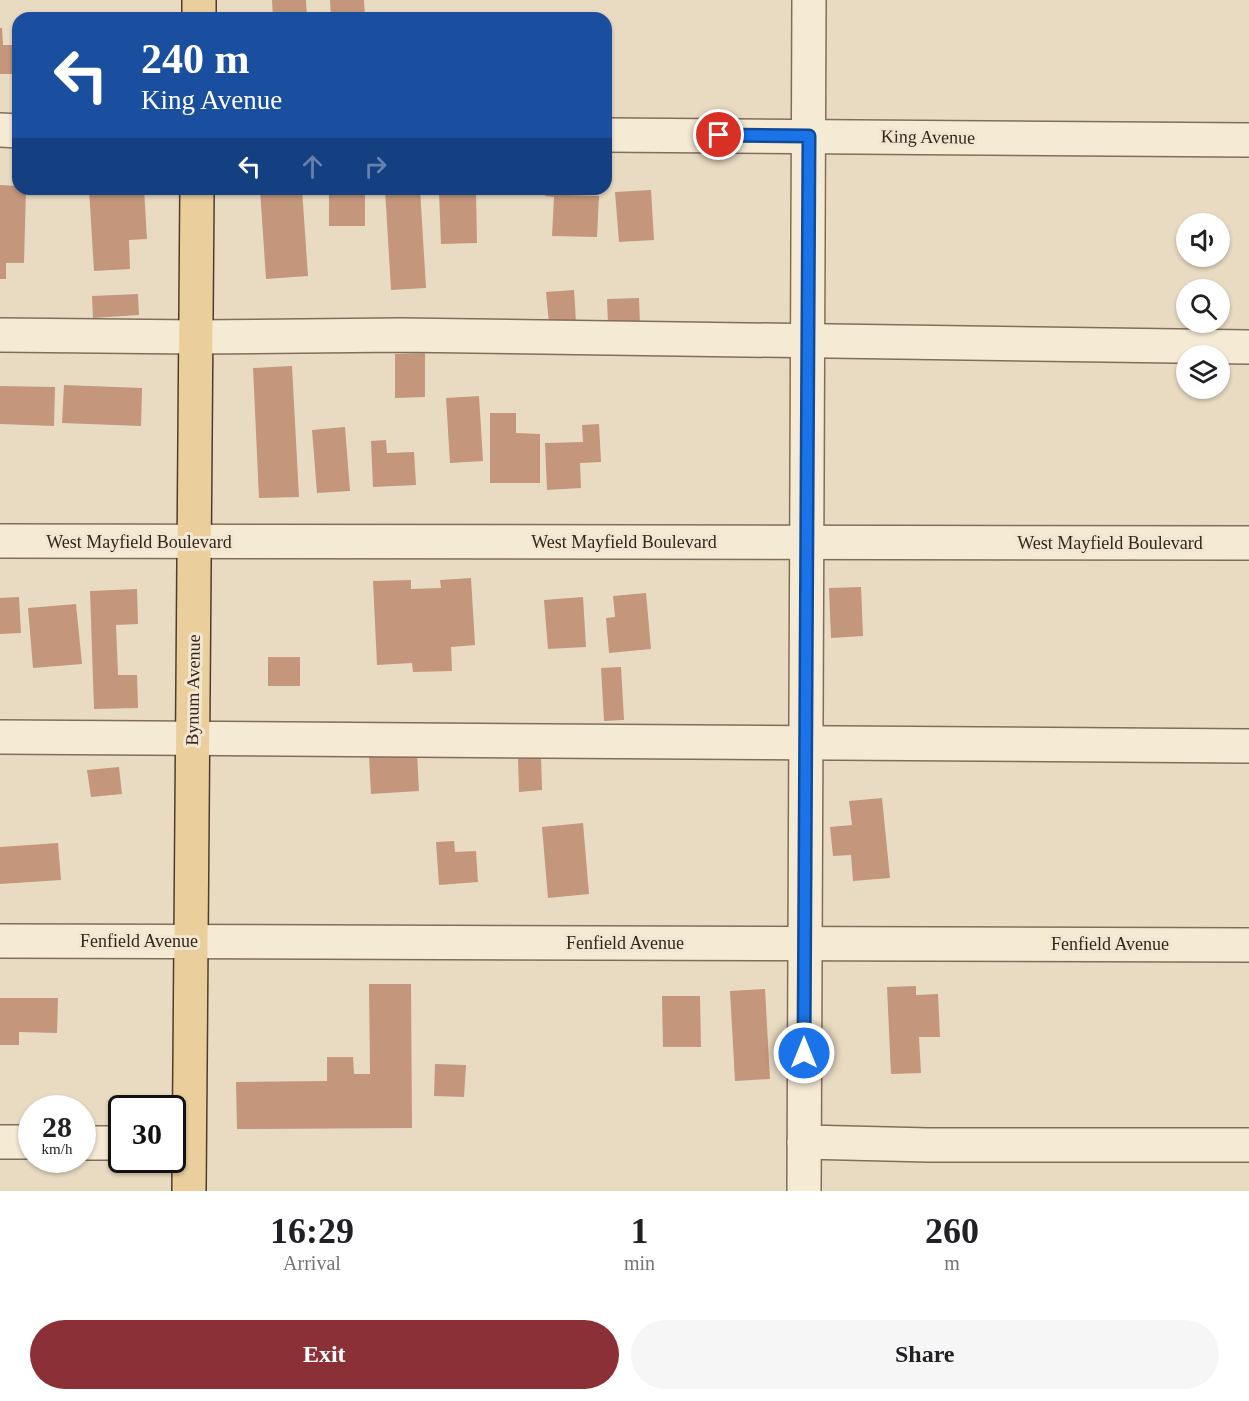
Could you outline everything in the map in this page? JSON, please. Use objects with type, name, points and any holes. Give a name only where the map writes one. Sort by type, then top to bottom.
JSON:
[{"type":"main road","name":"Bynum Avenue","points":[[183,1095],[190,941],[197,195]]},
{"type":"main road","name":"Bynum Avenue","points":[[186,1173],[189,1191]]},
{"type":"street","points":[[804,1191],[809,0]]},
{"type":"street","name":"King Avenue","points":[[612,135],[1249,140]]},
{"type":"street","points":[[0,335],[196,337],[400,334],[1249,347]]},
{"type":"street","name":"West Mayfield Boulevard","points":[[0,541],[1249,543]]},
{"type":"street","points":[[0,737],[1249,746]]},
{"type":"street","name":"Fenfield Avenue","points":[[0,941],[1249,945]]},
{"type":"street","points":[[0,1142],[18,1142]]},
{"type":"street","points":[[804,1142],[929,1145],[1249,1145]]},
{"type":"building","points":[[272,0],[306,0],[307,12],[273,12]]},
{"type":"building","points":[[330,0],[364,0],[365,12],[331,12]]},
{"type":"building","points":[[0,28],[2,28],[3,45],[12,45],[12,74],[0,74]]},
{"type":"building","points":[[0,185],[12,186],[12,195],[26,195],[24,263],[6,263],[6,279],[0,279]]},
{"type":"building","points":[[651,190],[654,240],[619,242],[615,192]]},
{"type":"building","points":[[89,195],[144,195],[147,239],[129,240],[130,269],[94,271]]},
{"type":"building","points":[[260,195],[302,195],[308,276],[266,279]]},
{"type":"building","points":[[329,195],[365,195],[365,226],[329,226]]},
{"type":"building","points":[[385,195],[420,195],[426,288],[391,290]]},
{"type":"building","points":[[439,195],[476,195],[477,243],[441,244]]},
{"type":"building","points":[[545,196],[599,196],[597,237],[552,236],[554,197]]},
{"type":"building","points":[[574,290],[576,322],[549,324],[546,292]]},
{"type":"building","points":[[138,294],[139,315],[93,318],[92,296]]},
{"type":"building","points":[[639,298],[640,325],[608,325],[607,299]]},
{"type":"building","points":[[425,353],[425,397],[395,398],[395,354]]},
{"type":"building","points":[[292,366],[299,497],[259,498],[253,368]]},
{"type":"building","points":[[64,385],[142,388],[141,426],[62,423]]},
{"type":"building","points":[[0,386],[55,387],[54,426],[0,424]]},
{"type":"building","points":[[479,396],[483,461],[450,463],[446,398]]},
{"type":"building","points":[[490,413],[516,413],[516,433],[540,434],[540,483],[490,483]]},
{"type":"building","points":[[599,424],[601,462],[580,463],[581,488],[547,490],[545,443],[583,442],[582,425]]},
{"type":"building","points":[[345,427],[350,491],[317,493],[312,430]]},
{"type":"building","points":[[386,440],[387,453],[414,452],[416,485],[373,487],[371,441]]},
{"type":"building","points":[[471,578],[475,645],[451,647],[452,671],[413,672],[412,663],[377,665],[373,581],[411,580],[411,589],[441,588],[440,580]]},
{"type":"building","points":[[861,587],[863,636],[831,638],[829,588]]},
{"type":"building","points":[[137,589],[138,624],[116,625],[118,675],[137,675],[138,708],[94,709],[90,591]]},
{"type":"building","points":[[646,593],[651,649],[609,653],[606,618],[615,617],[613,596]]},
{"type":"building","points":[[19,597],[21,633],[0,634],[0,598]]},
{"type":"building","points":[[583,597],[586,647],[548,649],[544,600]]},
{"type":"building","points":[[76,604],[82,664],[33,668],[28,608]]},
{"type":"building","points":[[268,657],[300,657],[300,686],[268,686]]},
{"type":"building","points":[[621,667],[624,720],[604,721],[601,668]]},
{"type":"building","points":[[417,753],[419,791],[371,794],[369,756]]},
{"type":"building","points":[[541,758],[542,790],[519,792],[518,759]]},
{"type":"building","points":[[119,767],[122,794],[91,797],[87,770]]},
{"type":"building","points":[[882,798],[890,878],[853,881],[851,855],[833,856],[830,827],[852,825],[849,801]]},
{"type":"building","points":[[583,823],[589,894],[548,898],[542,827]]},
{"type":"building","points":[[454,841],[455,852],[476,851],[478,882],[439,885],[436,842]]},
{"type":"building","points":[[58,843],[61,880],[0,884],[0,847]]},
{"type":"building","points":[[369,984],[411,984],[412,1128],[237,1129],[236,1082],[327,1081],[327,1057],[353,1057],[354,1074],[370,1074]]},
{"type":"building","points":[[916,986],[916,995],[938,994],[940,1037],[919,1037],[921,1073],[891,1074],[887,987]]},
{"type":"building","points":[[765,989],[770,1079],[735,1081],[730,991]]},
{"type":"building","points":[[662,996],[700,996],[701,1047],[663,1047]]},
{"type":"building","points":[[0,998],[58,998],[57,1033],[19,1032],[19,1045],[0,1045]]},
{"type":"building","points":[[435,1064],[466,1065],[464,1097],[434,1096]]},
{"type":"route","points":[[719,135],[809,136],[804,1053]]}]
